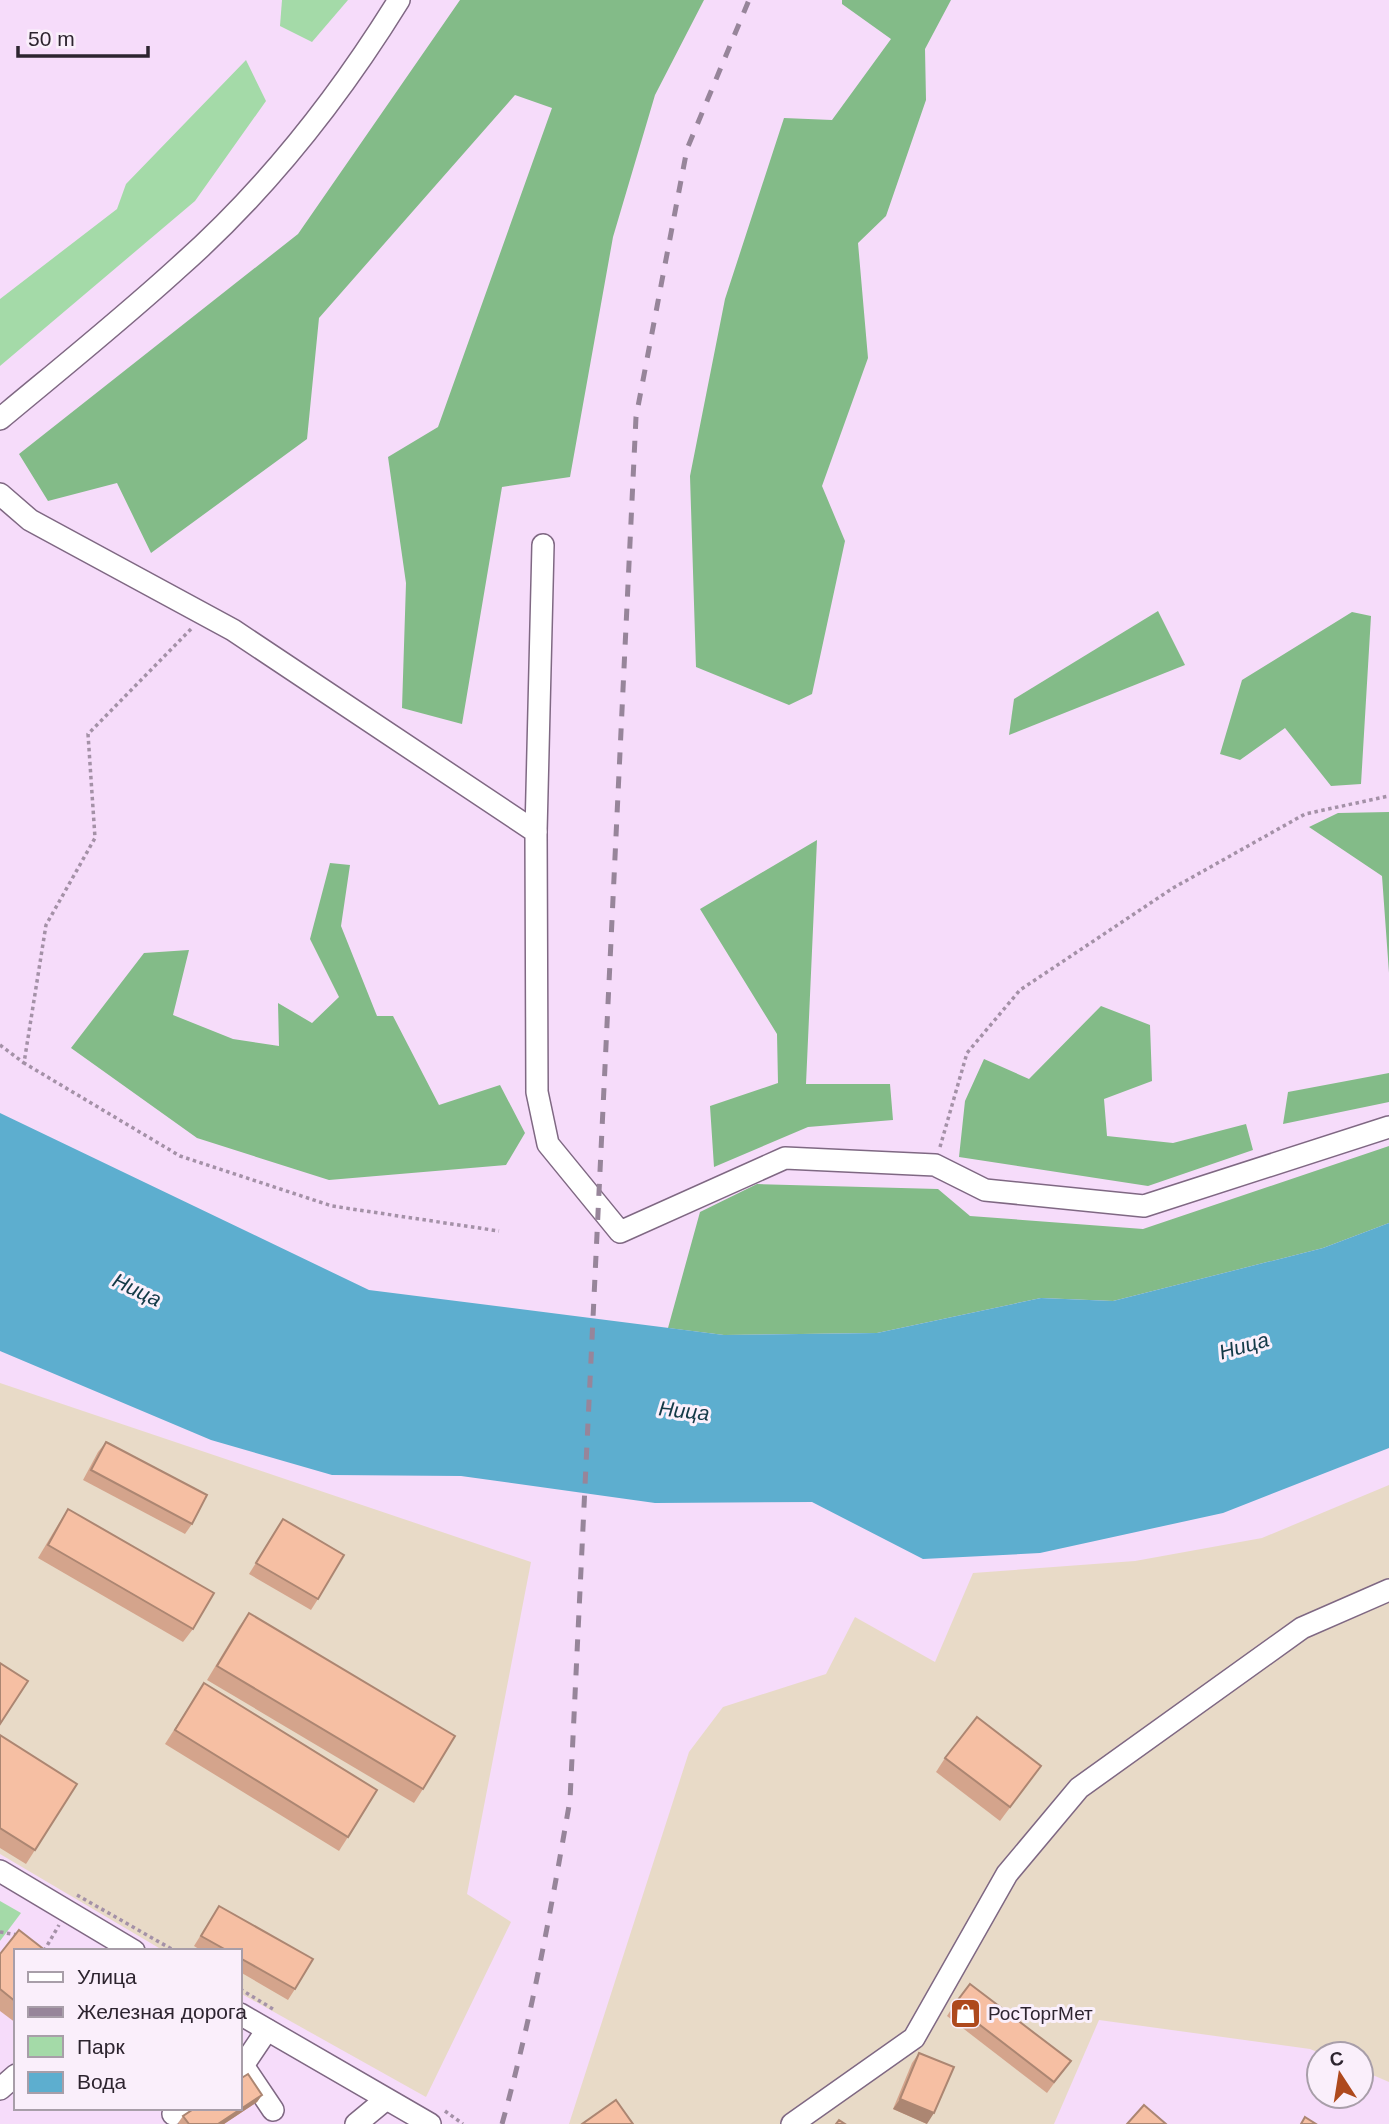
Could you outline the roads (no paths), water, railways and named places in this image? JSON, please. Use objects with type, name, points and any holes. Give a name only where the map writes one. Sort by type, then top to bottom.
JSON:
[{"type":"street","points":[[0,419],[181,266],[244,204],[309,127],[375,40],[399,0]]},
{"type":"street","points":[[0,494],[30,520],[245,638],[536,832]]},
{"type":"street","points":[[543,545],[536,832],[537,1092],[548,1144],[620,1232],[785,1158],[935,1166],[985,1190],[1144,1206],[1389,1127]]},
{"type":"street","points":[[792,2124],[914,2038],[1007,1874],[1079,1788],[1302,1628],[1389,1590]]},
{"type":"street","points":[[0,1871],[125,1948]]},
{"type":"street","points":[[242,2015],[430,2124]]},
{"type":"street","points":[[267,2029],[242,2068],[273,2110]]},
{"type":"street","points":[[0,2089],[14,2077]]},
{"type":"street","points":[[356,2124],[385,2100]]},
{"type":"water","name":"Ница","points":[[0,1113],[369,1290],[724,1335],[877,1333],[1041,1298],[1113,1301],[1323,1248],[1389,1223],[1389,1448],[1223,1513],[1040,1553],[923,1559],[812,1502],[655,1503],[461,1476],[332,1475],[211,1440],[0,1351]]},
{"type":"railway","points":[[502,2124],[532,2003],[570,1800],[636,417],[687,149],[749,0]]},
{"type":"place","name":"РосТоргМет","points":[[965,2013]]}]
